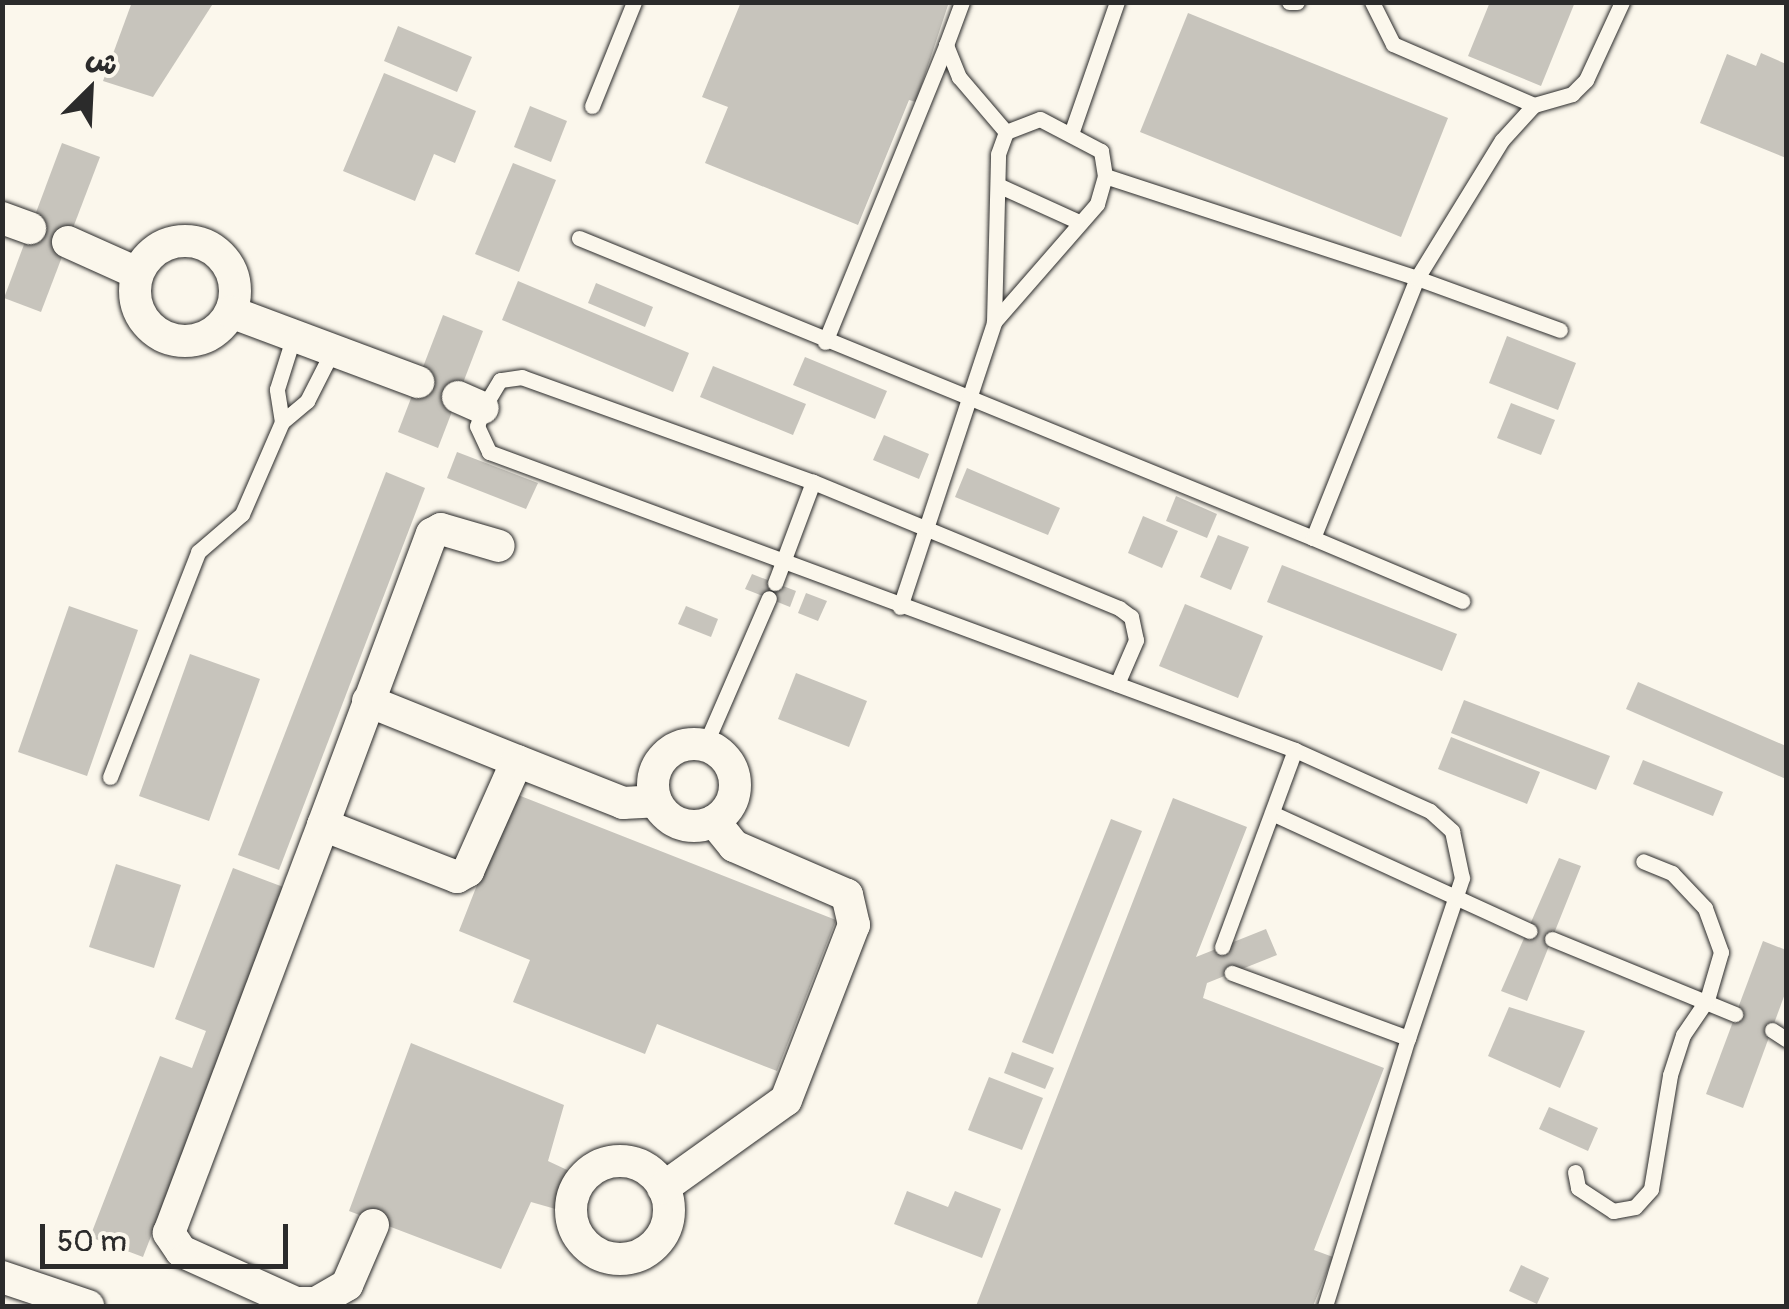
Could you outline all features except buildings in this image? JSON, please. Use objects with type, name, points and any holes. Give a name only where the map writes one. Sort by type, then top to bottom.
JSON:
[{"type":"street","points":[[68,242],[137,273]]},
{"type":"street","points":[[170,242],[214,250],[233,278],[232,312],[204,338],[165,338],[138,312],[137,273],[170,242]]},
{"type":"street","points":[[232,312],[418,382]]},
{"type":"street","points":[[373,1225],[347,1285],[316,1303],[296,1303],[181,1251],[170,1233],[432,534],[500,546]]},
{"type":"street","points":[[368,701],[623,803],[656,801]]},
{"type":"street","points":[[705,745],[734,774],[732,802],[714,821],[673,821],[656,801],[659,763],[679,747],[705,745]]},
{"type":"street","points":[[323,825],[462,875],[517,761]]},
{"type":"street","points":[[664,1188],[786,1100],[854,925],[846,896],[734,846],[714,821]]},
{"type":"street","points":[[2,1277],[88,1306]]},
{"type":"lane","points":[[592,106],[634,2]]},
{"type":"lane","points":[[825,342],[962,2]]},
{"type":"lane","points":[[1072,130],[1117,2]]},
{"type":"lane","points":[[1289,2],[1297,2]]},
{"type":"lane","points":[[1372,2],[1393,44],[1534,105]]},
{"type":"lane","points":[[1314,538],[1417,278],[1502,140],[1534,105],[1572,94],[1586,80],[1622,2]]},
{"type":"lane","points":[[946,45],[959,77],[1006,132]]},
{"type":"lane","points":[[900,606],[994,322],[992,250],[1002,187],[998,154],[1006,132],[1040,119],[1072,130],[1102,151],[1105,176],[1097,204],[1078,221],[1041,275],[994,322]]},
{"type":"lane","points":[[1105,176],[1417,278],[1560,330]]},
{"type":"lane","points":[[1002,187],[1078,221]]},
{"type":"lane","points":[[579,238],[967,402],[1314,538],[1462,601]]},
{"type":"lane","points":[[282,422],[277,389],[294,336]]},
{"type":"lane","points":[[110,777],[192,565],[242,514],[282,422],[306,400],[333,350]]},
{"type":"lane","points":[[1117,684],[1136,640],[1131,617],[813,482],[522,377],[500,380],[470,402],[489,452],[1295,750],[1441,821],[1462,856],[1456,896],[1325,1306]]},
{"type":"lane","points":[[705,745],[772,590],[813,482]]},
{"type":"lane","points":[[1222,947],[1295,750]]},
{"type":"lane","points":[[1274,814],[1530,931]]},
{"type":"lane","points":[[1575,1172],[1578,1188],[1614,1211],[1635,1207],[1651,1188],[1670,1075],[1683,1034],[1707,1000],[1721,952],[1705,908],[1672,873],[1643,861]]},
{"type":"lane","points":[[1552,939],[1736,1014]]},
{"type":"lane","points":[[1232,973],[1408,1038]]}]
